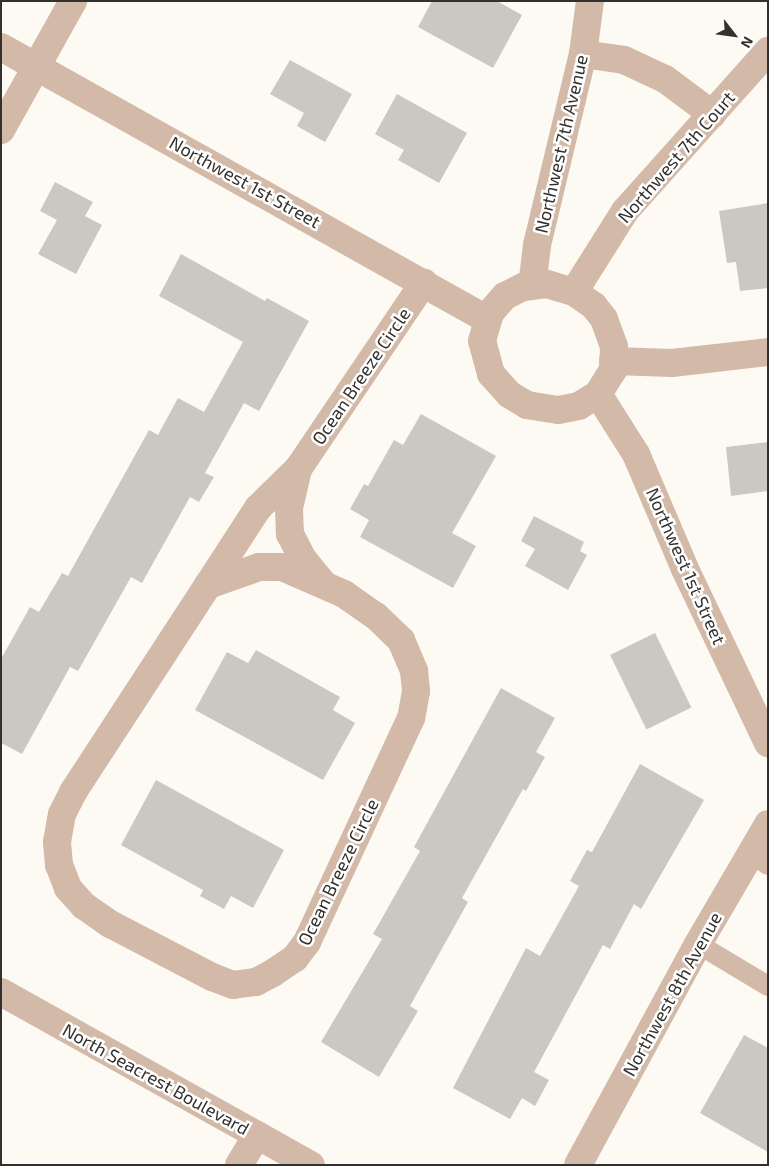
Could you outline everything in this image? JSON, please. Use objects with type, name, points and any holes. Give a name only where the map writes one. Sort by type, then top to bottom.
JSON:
[{"type":"street","points":[[1,130],[73,1]]},
{"type":"street","name":"Northwest 7th Avenue","points":[[532,286],[538,246],[583,54],[590,1]]},
{"type":"street","name":"Northwest 1st Street","points":[[1,47],[424,282],[488,320]]},
{"type":"street","name":"Northwest 7th Court","points":[[574,292],[625,211],[768,51]]},
{"type":"street","points":[[583,54],[624,60],[665,79],[712,114]]},
{"type":"street","name":"Ocean Breeze Circle","points":[[208,585],[235,573],[267,567],[282,567],[344,594],[376,616],[401,640],[416,684],[412,718],[307,942],[295,958],[273,973],[256,982],[233,985],[212,977],[110,924],[84,906],[68,888],[59,865],[57,842],[62,814],[73,792],[258,508],[298,469],[424,282]]},
{"type":"street","points":[[547,284],[574,292],[594,306],[604,319],[614,346],[613,370],[598,394],[579,406],[558,410],[527,405],[509,394],[491,374],[484,356],[482,341],[488,320],[505,296],[532,286],[547,284]]},
{"type":"street","points":[[613,361],[672,363],[768,352]]},
{"type":"street","name":"Northwest 1st Street","points":[[598,394],[636,454],[685,569],[768,742]]},
{"type":"street","name":"Ocean Breeze Circle","points":[[298,469],[289,508],[290,534],[303,559],[324,585]]},
{"type":"street","name":"Northwest 8th Avenue","points":[[578,1165],[698,944],[759,860],[768,824]]},
{"type":"street","name":"North Seacrest Boulevard","points":[[1,992],[311,1165]]},
{"type":"street","points":[[239,1165],[256,1135]]},
{"type":"lane","points":[[698,944],[768,986]]},
{"type":"building","points":[[432,1],[497,1],[522,15],[493,68],[418,27]]},
{"type":"building","points":[[290,60],[352,94],[325,142],[297,126],[304,113],[270,94]]},
{"type":"building","points":[[397,94],[467,133],[439,183],[398,160],[404,150],[375,134]]},
{"type":"building","points":[[55,182],[93,202],[85,216],[102,225],[76,274],[38,254],[57,220],[40,211]]},
{"type":"building","points":[[768,203],[768,288],[740,291],[736,262],[727,263],[719,211]]},
{"type":"building","points":[[181,254],[265,301],[267,298],[309,321],[259,411],[244,403],[205,473],[214,477],[199,502],[190,497],[142,583],[131,577],[78,671],[70,667],[22,754],[1,743],[1,659],[30,607],[39,612],[62,573],[68,576],[149,430],[158,435],[178,398],[204,412],[243,342],[159,296]]},
{"type":"building","points":[[421,414],[496,456],[452,533],[476,546],[453,588],[360,537],[369,520],[350,509],[364,484],[368,486],[394,440],[403,445]]},
{"type":"building","points":[[768,442],[768,491],[731,496],[726,447]]},
{"type":"building","points":[[534,516],[584,542],[580,551],[587,555],[568,590],[525,566],[535,549],[521,541]]},
{"type":"building","points":[[655,633],[691,708],[646,730],[610,655]]},
{"type":"building","points":[[256,650],[340,697],[333,710],[355,723],[323,780],[195,710],[227,652],[248,663]]},
{"type":"building","points":[[501,688],[555,718],[536,752],[545,757],[526,791],[523,789],[462,898],[468,902],[410,1006],[418,1011],[379,1077],[321,1042],[382,939],[373,934],[420,851],[414,847]]},
{"type":"building","points":[[640,764],[704,800],[641,909],[634,904],[610,949],[603,945],[534,1072],[549,1080],[535,1106],[522,1098],[510,1119],[453,1088],[526,948],[540,956],[579,886],[570,881],[587,850],[592,852]]},
{"type":"building","points":[[156,780],[284,850],[253,908],[231,896],[224,909],[200,896],[203,890],[121,845]]},
{"type":"building","points":[[744,1035],[768,1048],[768,1152],[700,1113]]}]
